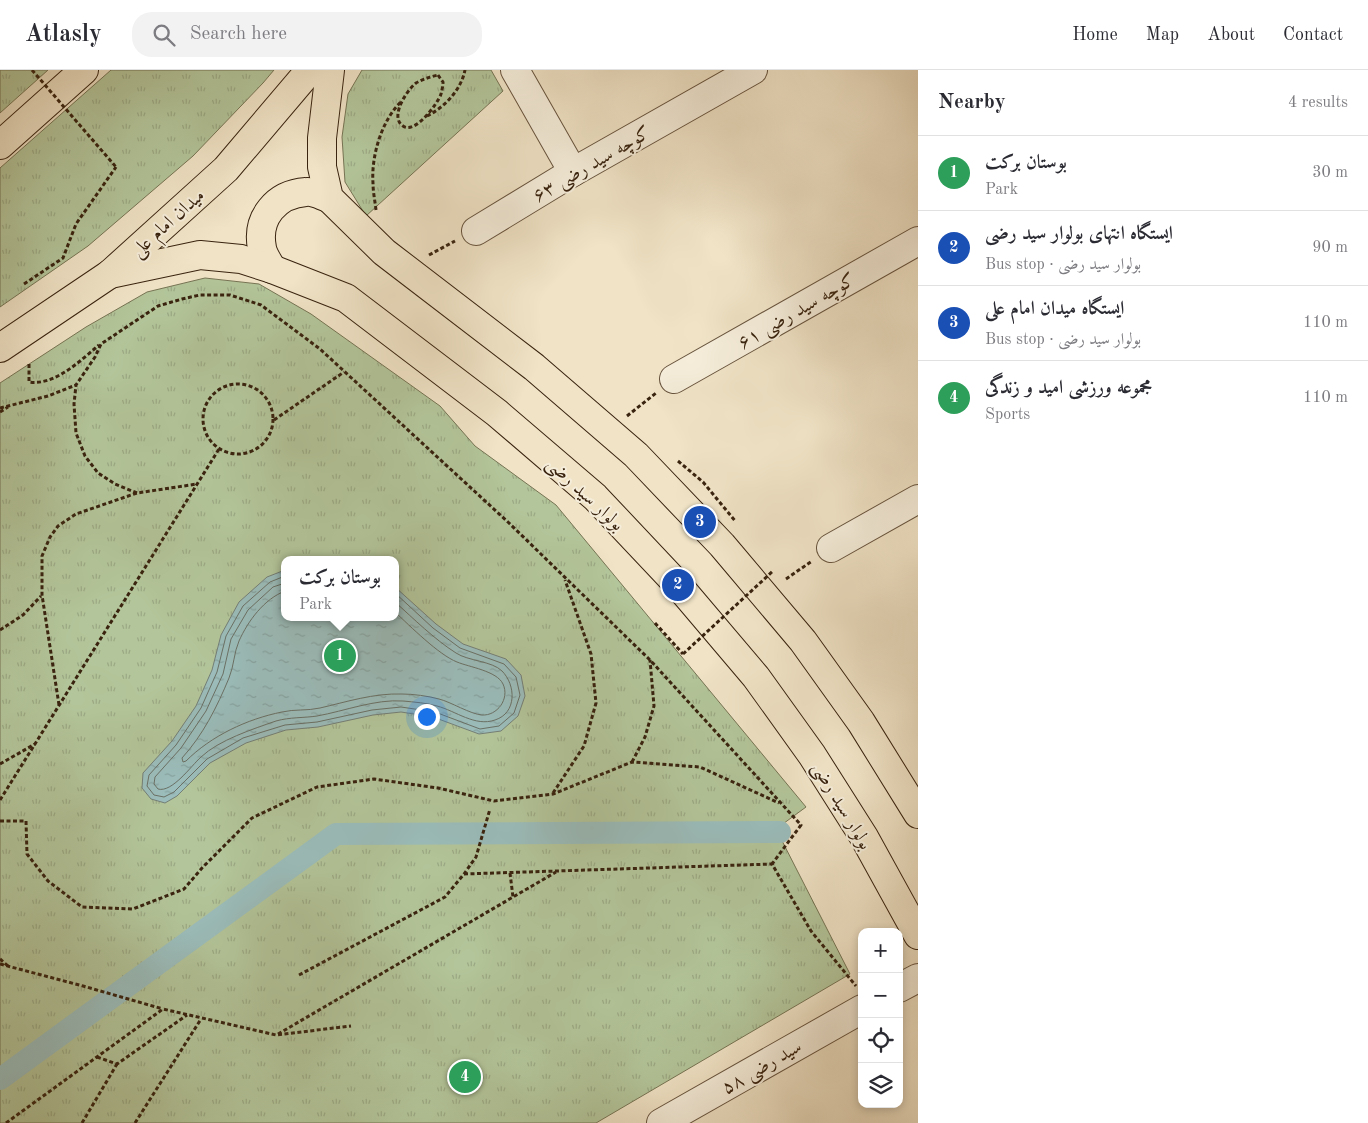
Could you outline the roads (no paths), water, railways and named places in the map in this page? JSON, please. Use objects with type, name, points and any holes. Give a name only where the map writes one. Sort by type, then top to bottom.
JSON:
[{"type":"main road","points":[[0,145],[84,70]]},
{"type":"main road","name":"میدان امام علی","points":[[0,348],[110,274],[226,170],[310,70]]},
{"type":"main road","points":[[329,198],[322,167],[322,138],[330,70]]},
{"type":"main road","points":[[272,269],[262,250],[261,236],[261,228],[270,209],[287,196],[308,192],[329,198],[384,252],[534,367],[636,454],[722,545],[803,641],[861,722],[918,814]]},
{"type":"main road","name":"بولوار سید رضی","points":[[110,274],[200,255],[241,258],[272,269],[346,298],[497,413],[595,497],[678,585],[756,677],[812,755],[864,837],[918,935]]},
{"type":"street","points":[[515,70],[572,172]]},
{"type":"street","name":"کوچه سید رضی ۶۳","points":[[476,231],[572,172],[753,70]]},
{"type":"street","name":"کوچه سید رضی ۶۱","points":[[674,379],[918,241]]},
{"type":"street","points":[[831,548],[918,500]]},
{"type":"street","points":[[903,986],[918,978]]},
{"type":"street","name":"سید رضی ۵۸","points":[[662,1123],[858,1011]]},
{"type":"water","points":[[281,572],[281,621],[399,621],[399,591],[436,624],[463,644],[506,659],[521,675],[525,696],[518,716],[501,731],[479,734],[433,717],[401,712],[373,715],[318,727],[286,730],[246,743],[210,763],[177,796],[165,803],[151,799],[142,788],[143,773],[172,741],[196,706],[212,670],[221,635],[239,602],[267,577]]},
{"type":"waterway","points":[[0,1079],[336,834],[780,832]]},
{"type":"place","name":"ایستگاه میدان امام علی","points":[[700,522]]},
{"type":"place","name":"ایستگاه انتهای بولوار سید رضی","points":[[678,585]]},
{"type":"place","name":"بوستان برکت","points":[[340,656]]},
{"type":"place","name":"مجموعه ورزشی امید و زندگی","points":[[465,1077]]}]
